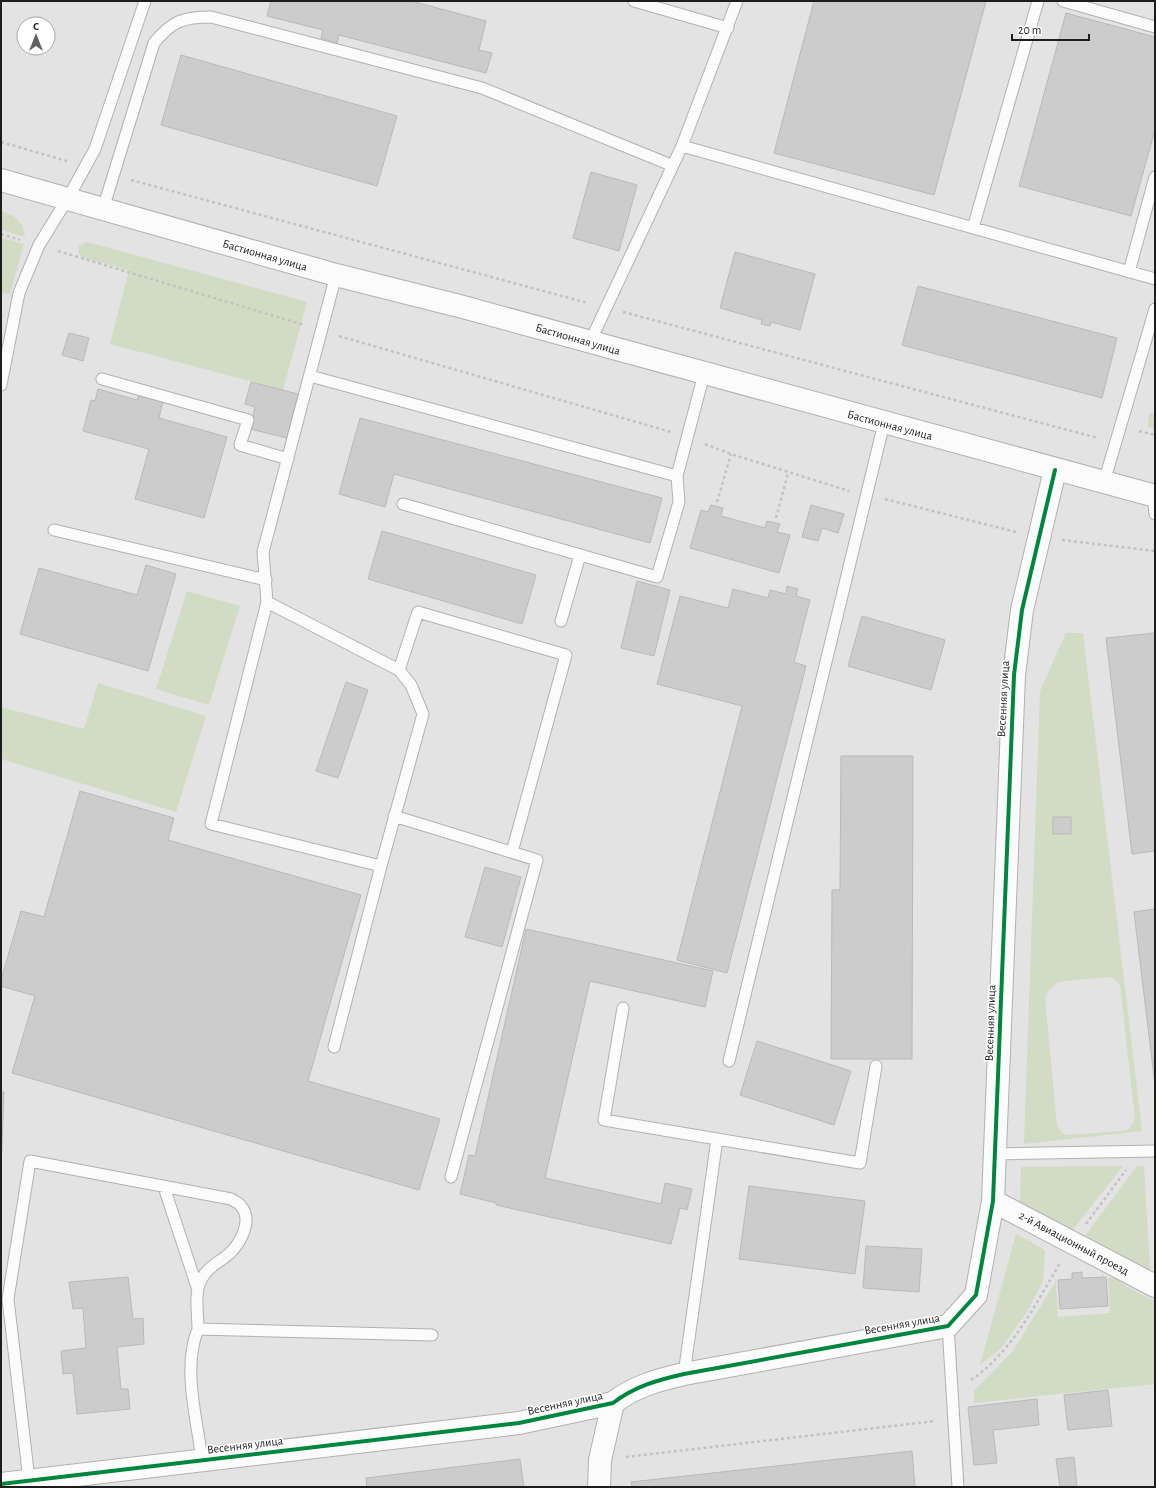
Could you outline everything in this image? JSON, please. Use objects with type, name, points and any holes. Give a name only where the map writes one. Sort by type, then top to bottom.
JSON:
[{"type":"street","name":"Бастионная улица","points":[[1,180],[336,275],[590,342],[1055,470],[1104,482],[1154,502]]},
{"type":"street","name":"Весенняя улица","points":[[1,1484],[519,1424],[613,1403],[625,1393],[644,1384],[684,1374],[948,1326],[976,1295],[993,1201],[1014,674],[1022,610],[1055,470]]},
{"type":"street","name":"2-й Авиационный проезд","points":[[993,1201],[1155,1286]]},
{"type":"street","points":[[599,1487],[600,1460],[613,1403]]},
{"type":"lane","points":[[1,385],[19,293],[39,245],[68,198],[95,149],[145,1]]},
{"type":"lane","points":[[634,1],[728,28]]},
{"type":"lane","points":[[590,342],[671,165],[682,146],[737,1]]},
{"type":"lane","points":[[973,228],[1038,1]]},
{"type":"lane","points":[[1063,1],[1155,27]]},
{"type":"lane","points":[[103,208],[154,43],[164,30],[179,20],[193,17],[211,17],[482,88],[671,165]]},
{"type":"lane","points":[[682,146],[1155,279]]},
{"type":"lane","points":[[1129,272],[1155,177]]},
{"type":"lane","points":[[336,275],[264,552],[267,602],[212,824],[381,866]]},
{"type":"lane","points":[[1104,482],[1155,309]]},
{"type":"lane","points":[[403,504],[657,577],[679,502],[677,476],[704,374]]},
{"type":"lane","points":[[310,376],[677,476]]},
{"type":"lane","points":[[102,379],[248,420],[240,445],[288,459]]},
{"type":"lane","points":[[729,1061],[884,423]]},
{"type":"lane","points":[[54,530],[266,580]]},
{"type":"lane","points":[[561,621],[580,555]]},
{"type":"lane","points":[[267,602],[399,670],[411,685],[423,714],[394,816],[334,1048]]},
{"type":"lane","points":[[399,670],[418,612],[566,655],[512,852]]},
{"type":"lane","points":[[394,816],[537,860],[452,1177]]},
{"type":"lane","points":[[623,1008],[604,1120],[860,1163],[876,1066]]},
{"type":"lane","points":[[684,1374],[717,1139]]},
{"type":"lane","points":[[995,1154],[1155,1151],[1155,1159]]},
{"type":"lane","points":[[29,1480],[8,1299],[30,1161],[231,1199],[241,1206],[246,1219],[244,1231],[238,1243],[230,1253],[208,1269],[201,1280],[198,1290],[198,1329],[192,1344],[190,1368],[202,1460]]},
{"type":"lane","points":[[164,1187],[198,1290]]},
{"type":"lane","points":[[948,1326],[958,1487]]},
{"type":"lane","points":[[198,1329],[432,1335]]},
{"type":"path","points":[[1,142],[85,167]]},
{"type":"path","points":[[113,175],[606,308],[1116,442]]},
{"type":"path","points":[[1,234],[321,330]]},
{"type":"path","points":[[717,502],[731,454]]},
{"type":"path","points":[[776,518],[788,472]]},
{"type":"path","points":[[1039,537],[1155,551]]},
{"type":"path","points":[[952,1392],[983,1372],[1006,1349],[1073,1243],[1140,1151]]},
{"type":"path","points":[[600,1460],[954,1419]]},
{"type":"green space","points":[[1,211],[10,214],[18,220],[24,231],[25,237],[1,230]]},
{"type":"green space","points":[[1,238],[24,244],[10,294],[1,293]]},
{"type":"green space","points":[[87,242],[307,302],[283,390],[110,344],[129,270],[82,257],[78,252],[79,246]]},
{"type":"green space","points":[[1149,413],[1155,414],[1155,429],[1148,427]]},
{"type":"green space","points":[[187,591],[240,606],[209,705],[156,689]]},
{"type":"green space","points":[[1066,633],[1083,633],[1142,1131],[1024,1144],[1040,691]],"holes":[[[1053,817],[1070,817],[1071,834],[1053,834]],[[1107,977],[1113,978],[1120,985],[1135,1119],[1129,1129],[1123,1131],[1067,1135],[1061,1132],[1057,1125],[1045,998],[1048,991],[1058,982]]]},
{"type":"green space","points":[[98,683],[206,716],[176,812],[1,759],[1,707],[84,729]]},
{"type":"green space","points":[[1123,1166],[1072,1231],[1020,1204],[1021,1167]]},
{"type":"green space","points":[[1137,1166],[1144,1166],[1150,1270],[1084,1237]]},
{"type":"green space","points":[[1016,1234],[1045,1250],[1043,1281],[1028,1310],[1002,1347],[980,1365]]},
{"type":"green space","points":[[1117,1277],[1125,1286],[1155,1301],[1155,1384],[974,1403],[974,1391],[1013,1351],[1056,1281],[1058,1317],[1110,1313],[1108,1278]]},
{"type":"building","points":[[271,1],[411,1],[486,21],[479,50],[492,53],[486,73],[339,35],[337,43],[321,38],[323,30],[267,16]]},
{"type":"building","points":[[814,1],[986,1],[934,195],[774,153]]},
{"type":"building","points":[[1066,13],[1155,37],[1155,130],[1131,216],[1019,186]]},
{"type":"building","points":[[181,55],[397,116],[377,186],[161,125]]},
{"type":"building","points":[[591,172],[637,185],[619,251],[573,238]]},
{"type":"building","points":[[735,252],[815,274],[800,330],[771,322],[770,326],[761,324],[762,320],[720,308]]},
{"type":"building","points":[[918,286],[1117,338],[1102,398],[902,345]]},
{"type":"building","points":[[69,333],[89,338],[83,361],[62,355]]},
{"type":"building","points":[[251,382],[298,394],[287,438],[250,429],[255,407],[245,404]]},
{"type":"building","points":[[98,389],[137,400],[139,395],[163,401],[159,418],[227,437],[204,518],[135,499],[149,449],[83,431],[91,400],[95,401]]},
{"type":"building","points":[[360,418],[662,498],[650,543],[394,474],[385,507],[339,494]]},
{"type":"building","points":[[711,505],[723,508],[721,516],[765,528],[767,521],[780,524],[777,532],[790,535],[779,573],[690,548],[701,510],[708,512]]},
{"type":"building","points":[[811,505],[844,514],[838,533],[822,528],[818,541],[802,537]]},
{"type":"building","points":[[382,531],[536,575],[522,624],[368,579]]},
{"type":"building","points":[[146,565],[176,574],[148,671],[20,634],[39,568],[137,595]]},
{"type":"building","points":[[637,581],[670,590],[654,656],[621,648]]},
{"type":"building","points":[[787,586],[798,589],[796,596],[810,600],[794,662],[806,666],[727,973],[677,960],[742,706],[657,684],[680,596],[728,608],[733,589],[768,598],[770,590],[786,594]]},
{"type":"building","points":[[862,616],[945,640],[931,690],[848,666]]},
{"type":"building","points":[[1155,633],[1155,851],[1132,854],[1106,638]]},
{"type":"building","points":[[346,682],[368,690],[338,778],[316,771]]},
{"type":"building","points":[[841,756],[913,756],[912,1059],[831,1059],[832,890],[840,890]]},
{"type":"building","points":[[80,791],[174,818],[168,840],[361,895],[308,1081],[440,1119],[419,1190],[12,1073],[35,996],[1,986],[1,980],[21,911],[44,917]]},
{"type":"building","points":[[1053,817],[1071,817],[1071,834],[1053,834]]},
{"type":"building","points":[[485,867],[521,877],[502,947],[465,937]]},
{"type":"building","points":[[1155,909],[1155,1085],[1134,912]]},
{"type":"building","points":[[526,929],[713,971],[705,1007],[590,981],[545,1178],[661,1204],[665,1183],[692,1189],[687,1210],[680,1208],[671,1244],[496,1205],[496,1203],[460,1194],[469,1155],[475,1156]]},
{"type":"building","points":[[757,1041],[851,1071],[834,1125],[740,1095]]},
{"type":"building","points":[[1,1092],[4,1092],[1,1168]]},
{"type":"building","points":[[749,1186],[865,1201],[855,1274],[739,1259]]},
{"type":"building","points":[[866,1246],[922,1249],[919,1292],[863,1288]]},
{"type":"building","points":[[1082,1272],[1082,1278],[1106,1277],[1108,1306],[1060,1309],[1058,1280],[1072,1279],[1072,1273]]},
{"type":"building","points":[[128,1277],[133,1319],[143,1318],[144,1344],[117,1347],[121,1389],[128,1389],[130,1409],[77,1414],[73,1373],[63,1374],[61,1351],[86,1348],[83,1308],[73,1309],[69,1282]]},
{"type":"building","points":[[1108,1390],[1112,1426],[1068,1430],[1064,1395]]},
{"type":"building","points":[[1037,1399],[1039,1425],[993,1430],[997,1463],[974,1465],[968,1407]]},
{"type":"building","points":[[912,1451],[915,1487],[632,1487],[631,1482]]},
{"type":"building","points":[[1074,1457],[1077,1487],[1060,1487],[1056,1459]]},
{"type":"building","points":[[520,1459],[524,1487],[367,1487],[366,1478]]},
{"type":"cycle path","points":[[1,1484],[519,1423],[613,1403],[638,1388],[656,1381],[684,1374],[948,1326],[976,1295],[993,1201],[1014,675],[1022,610],[1055,470]]}]
